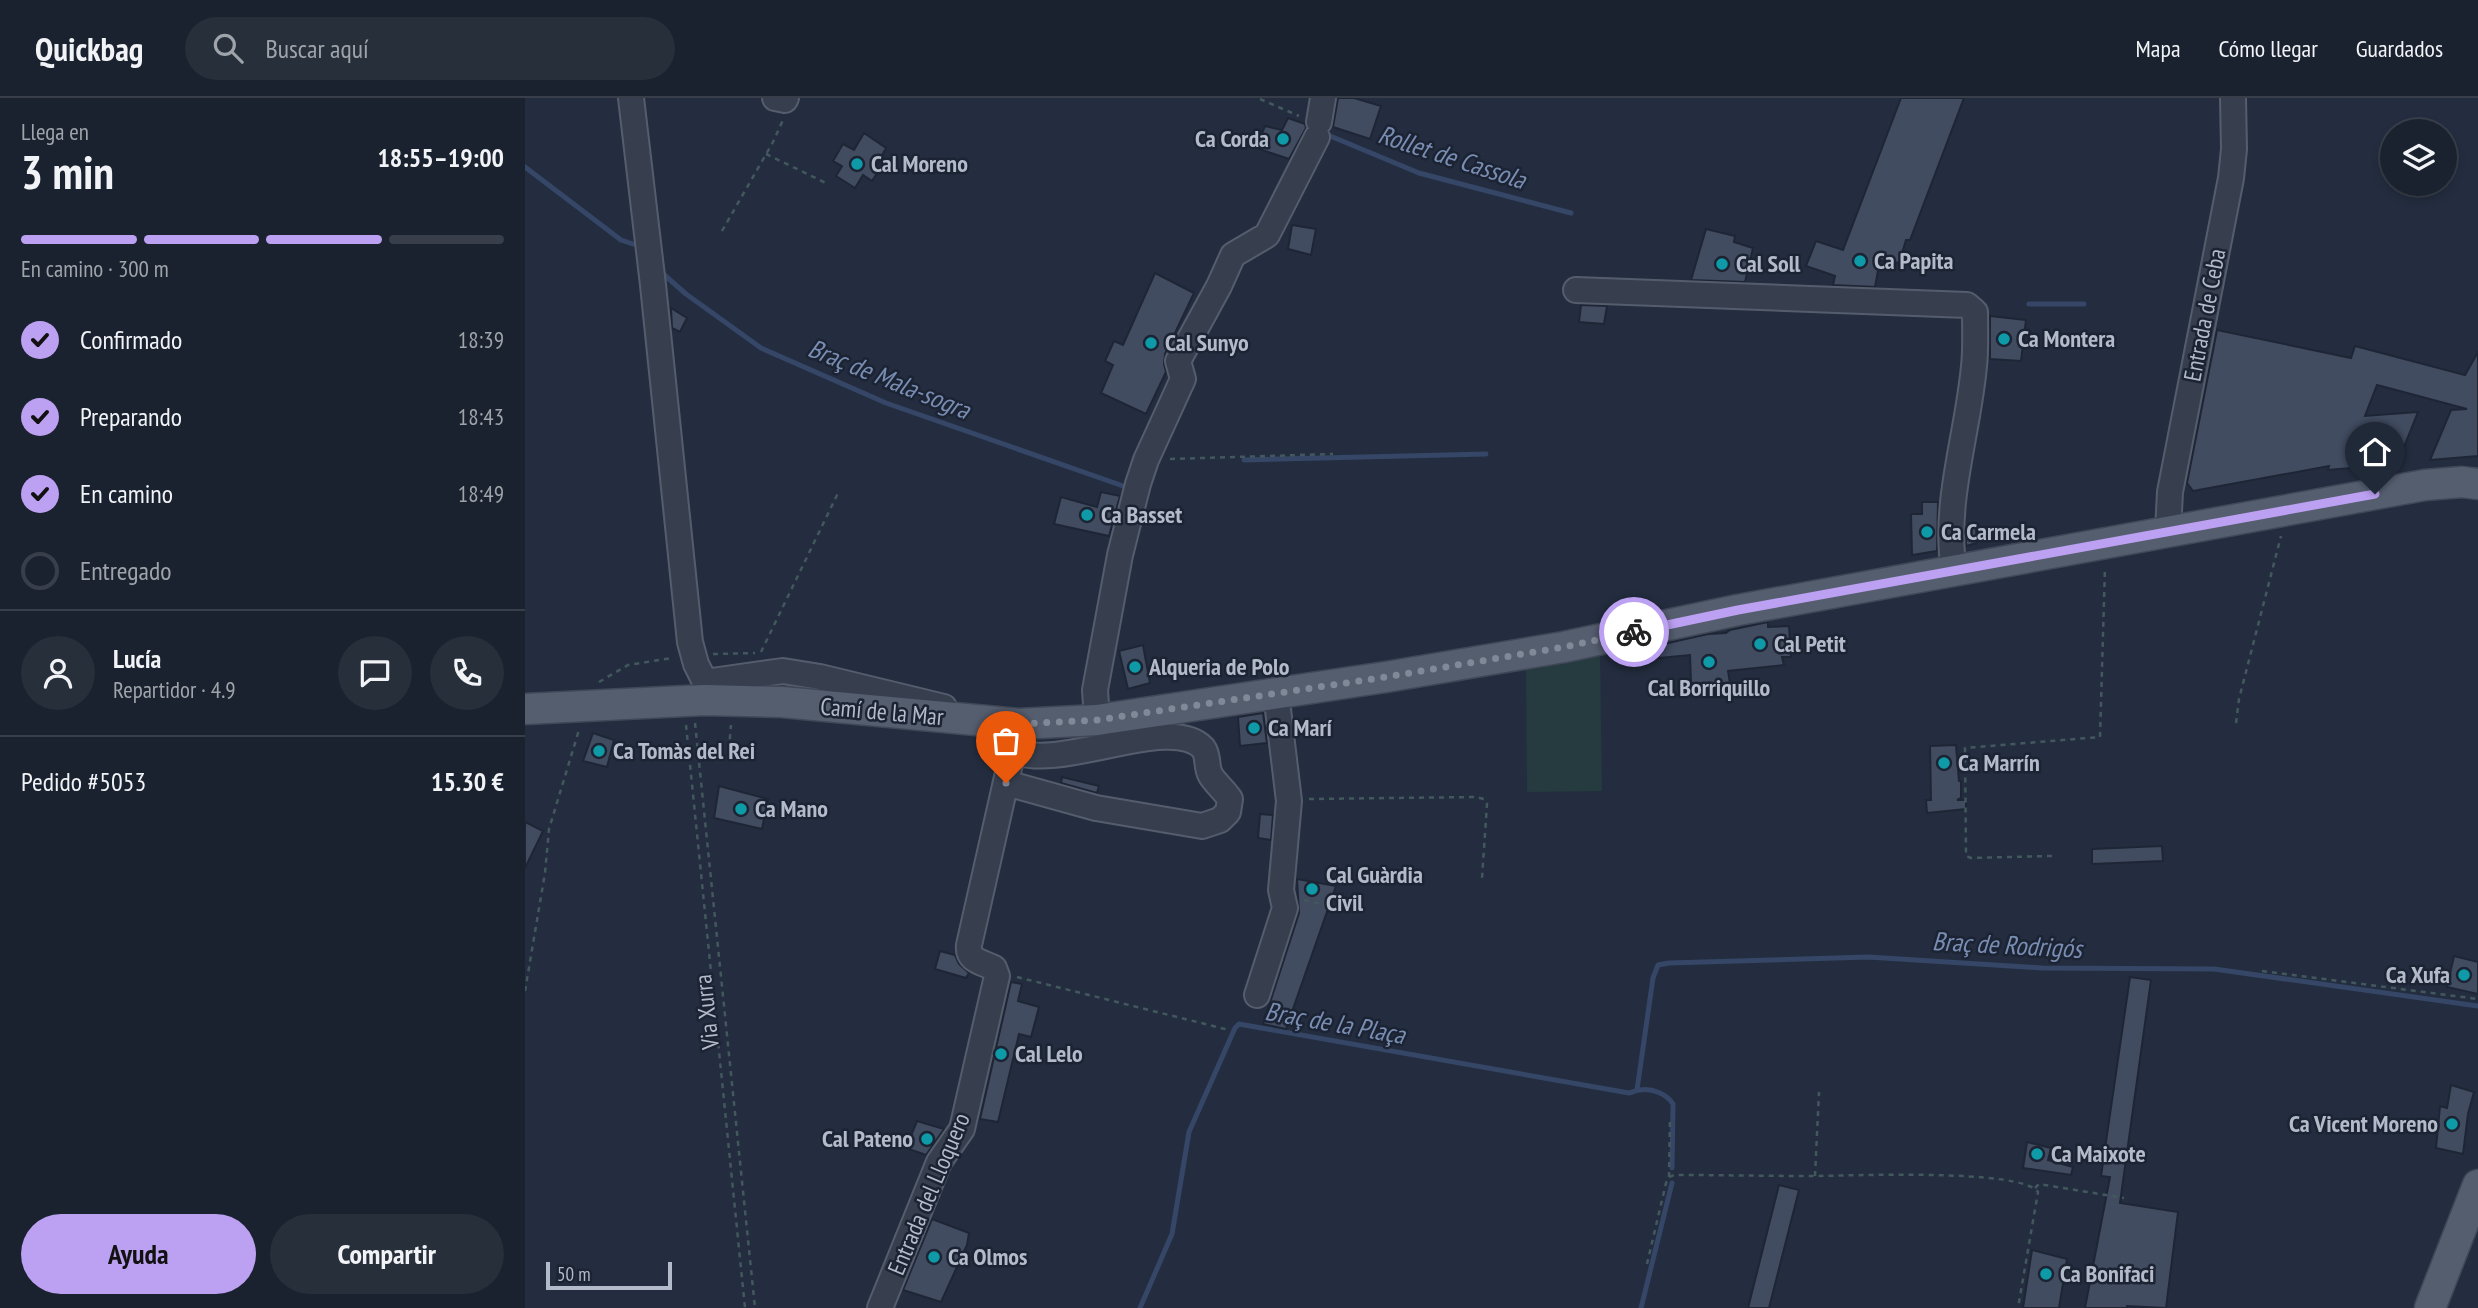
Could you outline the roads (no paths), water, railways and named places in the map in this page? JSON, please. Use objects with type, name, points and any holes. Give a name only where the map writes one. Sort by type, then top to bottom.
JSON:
[{"type":"main road","name":"Camí de la Mar","points":[[525,709],[589,696],[782,702],[989,722],[1016,738],[1097,720],[1564,647],[1738,610],[2425,485],[2462,482],[2478,484]]},
{"type":"main road","points":[[2430,1308],[2478,1185]]},
{"type":"lane","points":[[631,98],[690,642],[704,699]]},
{"type":"lane","points":[[1097,720],[1095,690],[1120,555],[1146,460],[1184,379],[1178,361],[1233,255],[1267,235],[1318,130],[1323,98]]},
{"type":"lane","name":"Entrada de Ceba","points":[[2168,531],[2170,492],[2231,178],[2234,149],[2233,98]]},
{"type":"lane","points":[[1576,290],[1967,305],[1972,308],[1975,312],[1975,365],[1951,519],[1954,571]]},
{"type":"lane","points":[[1257,995],[1285,908],[1281,890],[1289,798],[1276,693]]},
{"type":"lane","points":[[1159,736],[1177,736],[1202,746],[1210,774],[1230,799],[1228,812],[1220,820],[1202,826],[1096,808],[1006,783],[1016,738],[1028,755],[1077,753],[1159,736]]},
{"type":"lane","name":"Entrada del Lloquero","points":[[880,1308],[939,1162],[962,1129],[996,972],[994,968],[972,958],[968,951],[1006,783]]},
{"type":"waterway","name":"Rollet de Cassola","points":[[1323,133],[1419,173],[1571,213]]},
{"type":"waterway","name":"Braç de Mala-sogra","points":[[525,167],[621,240],[633,244]]},
{"type":"waterway","name":"Braç de Mala-sogra","points":[[661,272],[686,294],[761,348],[886,403],[1126,487],[1131,486]]},
{"type":"waterway","name":"Rollet de Cassola","points":[[2029,304],[2084,304]]},
{"type":"waterway","name":"Braç de Mala-sogra","points":[[1244,460],[1486,454]]},
{"type":"waterway","name":"Braç de Rodrigós","points":[[1637,1090],[1653,978],[1658,965],[1669,963],[1868,957],[2042,968],[2214,969],[2478,1006]]},
{"type":"waterway","name":"Braç de la Plaça","points":[[1140,1308],[1172,1234],[1189,1132],[1239,1024],[1629,1093],[1639,1090],[1654,1091],[1667,1097],[1673,1104],[1672,1168]]},
{"type":"waterway","points":[[1641,1308],[1672,1183]]},
{"type":"place","name":"Ca Corda","points":[[1283,139]]},
{"type":"place","name":"Cal Moreno","points":[[857,164]]},
{"type":"place","name":"Ca Papita","points":[[1860,261]]},
{"type":"place","name":"Cal Soll","points":[[1722,264]]},
{"type":"place","name":"Ca Montera","points":[[2004,339]]},
{"type":"place","name":"Cal Sunyo","points":[[1151,343]]},
{"type":"place","name":"Ca Basset","points":[[1087,515]]},
{"type":"place","name":"Ca Carmela","points":[[1927,532]]},
{"type":"place","name":"Cal Petit","points":[[1760,644]]},
{"type":"place","name":"Cal Borriquillo","points":[[1709,662]]},
{"type":"place","name":"Alqueria de Polo","points":[[1135,667]]},
{"type":"place","name":"Ca Marí","points":[[1254,728]]},
{"type":"place","name":"Ca Tomàs del Rei","points":[[599,751]]},
{"type":"place","name":"Ca Marrín","points":[[1944,763]]},
{"type":"place","name":"Ca Mano","points":[[741,809]]},
{"type":"place","name":"Cal Guàrdia Civil","points":[[1312,889]]},
{"type":"place","name":"Ca Xufa","points":[[2464,975]]},
{"type":"place","name":"Cal Lelo","points":[[1001,1054]]},
{"type":"place","name":"Ca Vicent Moreno","points":[[2452,1124]]},
{"type":"place","name":"Cal Pateno","points":[[927,1139]]},
{"type":"place","name":"Ca Maixote","points":[[2037,1154]]},
{"type":"place","name":"Ca Olmos","points":[[934,1257]]},
{"type":"place","name":"Ca Bonifaci","points":[[2046,1274]]}]
